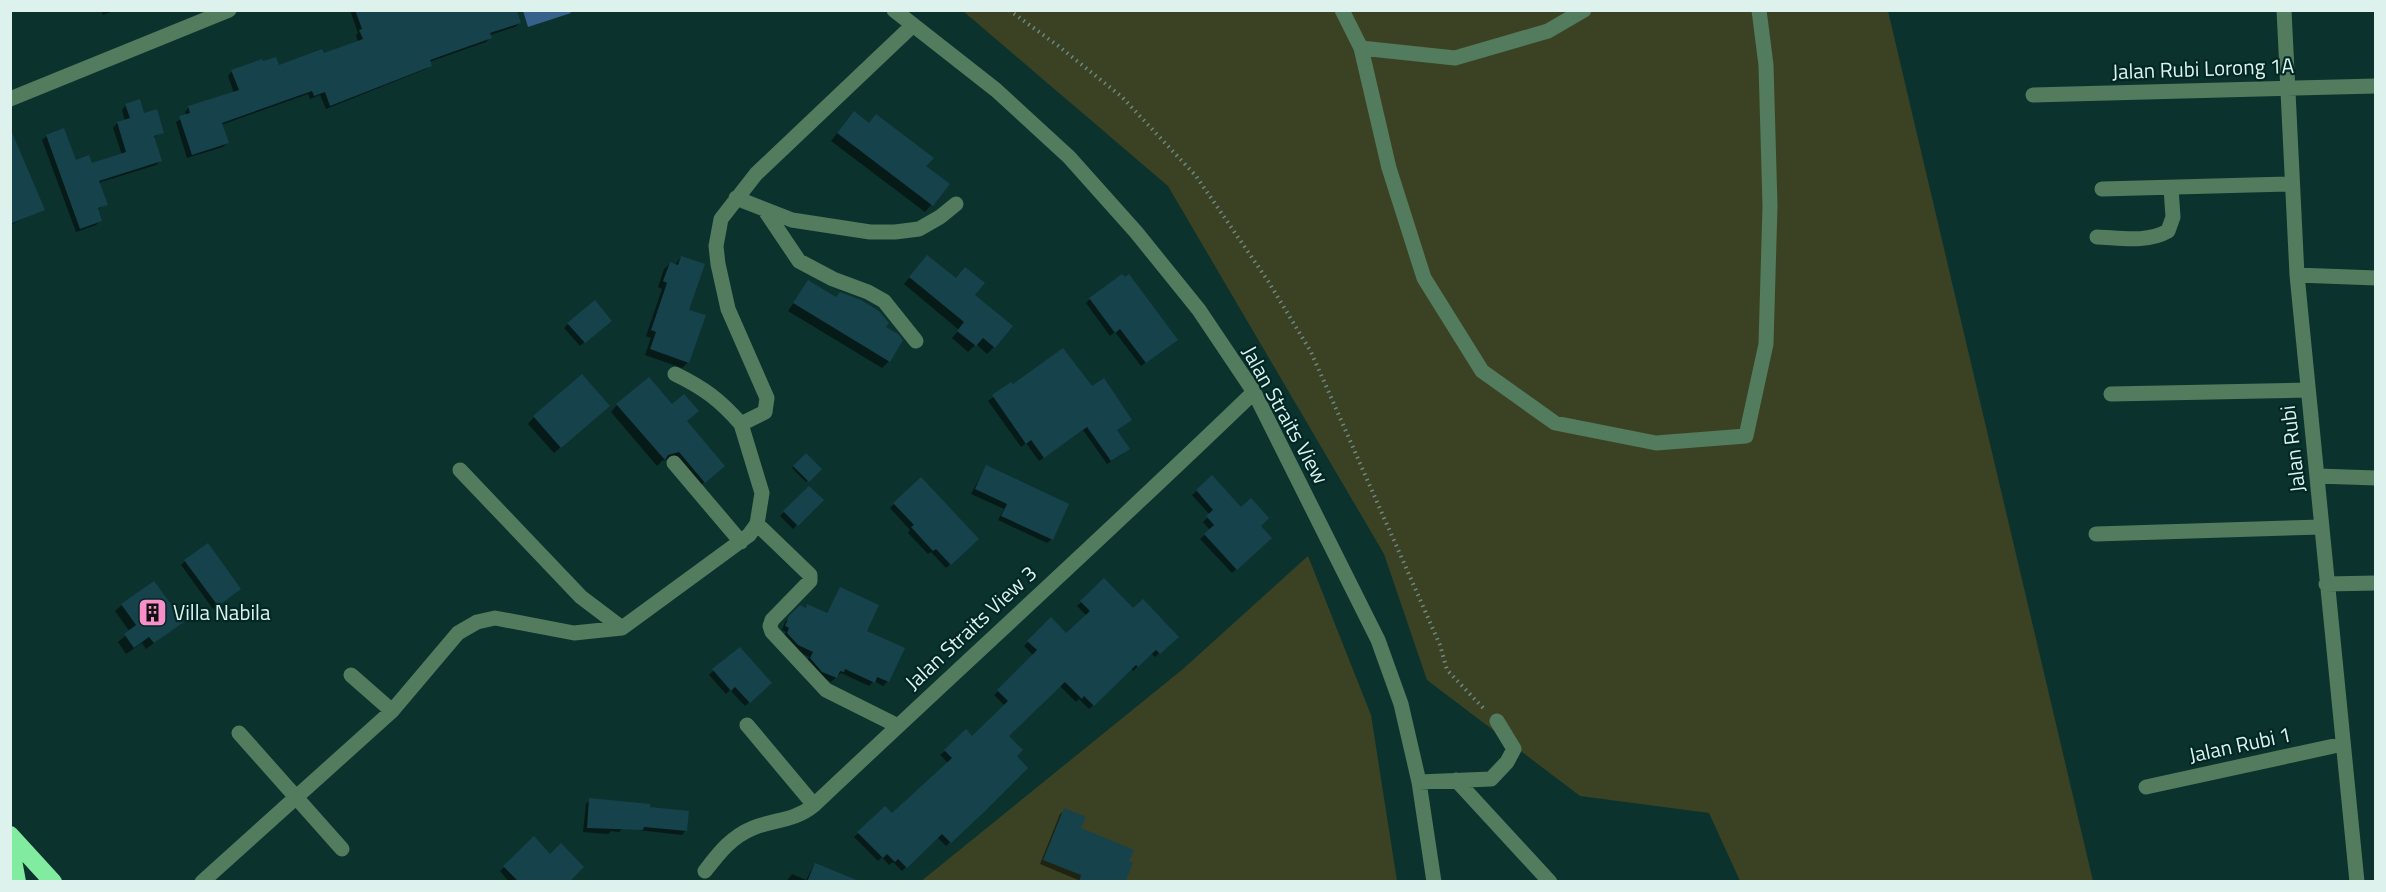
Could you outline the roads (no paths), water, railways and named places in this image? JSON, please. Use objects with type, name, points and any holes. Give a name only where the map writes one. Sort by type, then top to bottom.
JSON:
[{"type":"highway","points":[[10,835],[53,882]]},
{"type":"highway","points":[[10,844],[17,882]]},
{"type":"street","points":[[10,99],[229,10]]},
{"type":"street","name":"Jalan Straits View","points":[[894,10],[996,90],[1069,158],[1136,232],[1199,310],[1254,392],[1378,640],[1401,704],[1419,782],[1434,882]]},
{"type":"street","points":[[1342,10],[1361,48],[1389,168],[1424,278],[1482,371],[1555,423],[1656,443],[1746,436],[1766,344],[1770,206],[1766,65],[1759,10]]},
{"type":"street","points":[[1361,48],[1455,58],[1548,31],[1584,10]]},
{"type":"street","name":"Jalan Rubi","points":[[2284,10],[2297,275],[2356,882]]},
{"type":"street","points":[[741,424],[765,412],[767,398],[728,309],[716,246],[721,219],[756,174],[912,26]]},
{"type":"street","name":"Jalan Rubi Lorong 1A","points":[[2033,95],[2376,86]]},
{"type":"street","points":[[2102,189],[2292,184]]},
{"type":"street","points":[[2097,237],[2139,239],[2157,237],[2168,231],[2173,217],[2171,188]]},
{"type":"street","points":[[736,198],[792,220],[870,232],[919,229],[940,218],[956,204]]},
{"type":"street","points":[[764,209],[799,261],[833,279],[868,292],[884,301],[916,341]]},
{"type":"street","points":[[2297,275],[2376,278]]},
{"type":"street","points":[[202,882],[392,711],[458,633],[477,622],[495,618],[574,633],[622,628],[741,542],[757,524],[762,493],[741,424],[707,390],[675,374]]},
{"type":"street","points":[[2111,394],[2307,390]]},
{"type":"street","name":"Jalan Straits View 3","points":[[705,871],[734,838],[753,828],[803,814],[814,805],[1048,585],[1094,545],[1254,392]]},
{"type":"street","points":[[674,463],[741,542]]},
{"type":"street","points":[[460,470],[581,597],[622,628]]},
{"type":"street","points":[[2318,476],[2376,478]]},
{"type":"street","points":[[757,524],[810,575],[810,581],[772,620],[770,626],[772,632],[826,690],[898,726]]},
{"type":"street","points":[[2096,534],[2322,527]]},
{"type":"street","points":[[2326,584],[2376,583]]},
{"type":"street","points":[[351,675],[392,711]]},
{"type":"street","points":[[1419,782],[1491,779],[1507,762],[1514,748],[1497,721]]},
{"type":"street","points":[[747,724],[814,805]]},
{"type":"street","points":[[239,733],[342,849]]},
{"type":"street","name":"Jalan Rubi 1","points":[[2146,787],[2343,744]]},
{"type":"street","points":[[1456,780],[1550,882]]},
{"type":"water","points":[[523,11],[570,11],[571,13],[528,27]]},
{"type":"place","name":"Villa Nabila","points":[[152,613]]}]
